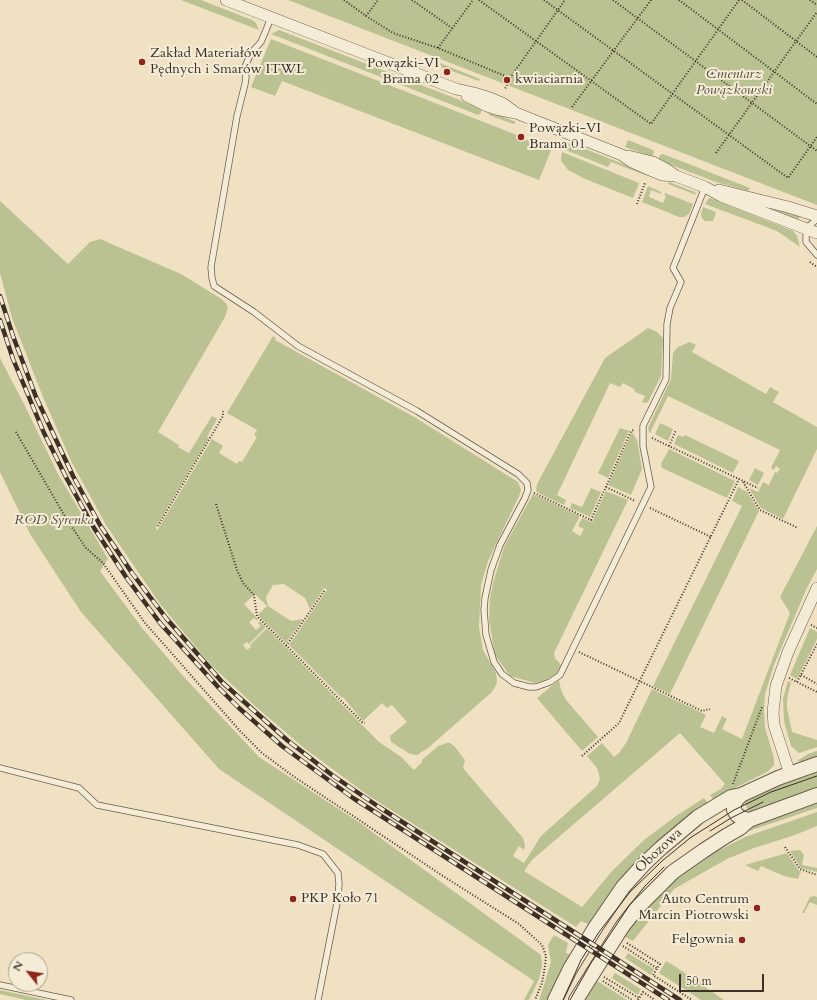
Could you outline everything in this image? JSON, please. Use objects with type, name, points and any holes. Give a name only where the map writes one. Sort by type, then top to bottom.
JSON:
[{"type":"street","points":[[226,0],[456,90],[474,93],[490,98],[502,103],[516,113],[622,155],[647,159],[659,164],[676,176],[706,187],[788,206],[817,218]]},
{"type":"street","points":[[706,187],[721,196],[812,231]]},
{"type":"street","points":[[790,774],[774,725],[773,712],[776,686],[791,646],[817,588]]},
{"type":"street","name":"Obozowa","points":[[555,1000],[570,969],[595,928],[634,874],[661,848],[698,817],[730,797],[737,790],[817,764]]},
{"type":"street","points":[[737,790],[734,810],[741,818],[749,820]]},
{"type":"street","name":"Obozowa","points":[[576,1000],[622,927],[650,894],[686,862],[740,828],[749,820],[817,795]]},
{"type":"lane","points":[[272,18],[261,42],[251,53],[244,69],[246,77],[245,84],[237,116],[211,267],[214,286],[254,312],[298,346],[417,411],[518,474],[527,483],[528,490],[525,498],[500,545],[490,570],[485,598],[484,616],[486,635],[490,650],[498,668],[508,680],[522,686],[536,687],[550,682],[560,674],[651,487],[643,446],[643,426],[666,379],[667,324],[670,308],[680,282],[673,268],[706,187]]},
{"type":"lane","points":[[817,218],[812,222],[812,231],[806,235],[806,242],[817,254]]},
{"type":"lane","points":[[0,768],[78,788],[97,805],[298,845],[323,854],[338,873],[339,884],[338,898],[318,1000]]},
{"type":"lane","points":[[0,985],[71,1000]]},
{"type":"path","points":[[344,0],[393,33],[438,48],[510,78]]},
{"type":"path","points":[[366,16],[378,0]]},
{"type":"path","points":[[412,0],[452,28]]},
{"type":"path","points":[[438,48],[473,0]]},
{"type":"path","points":[[479,0],[650,124],[740,0],[817,57]]},
{"type":"path","points":[[544,0],[788,178],[817,137]]},
{"type":"path","points":[[505,89],[510,78],[565,0]]},
{"type":"path","points":[[613,0],[817,151]]},
{"type":"path","points":[[572,107],[592,82],[651,0]]},
{"type":"path","points":[[679,0],[817,104]]},
{"type":"path","points":[[810,0],[817,5]]},
{"type":"path","points":[[716,153],[817,12]]},
{"type":"path","points":[[637,204],[645,183]]},
{"type":"path","points":[[810,261],[817,267]]},
{"type":"path","points":[[158,526],[223,416],[223,411]]},
{"type":"path","points":[[528,490],[591,520],[631,431],[643,426]]},
{"type":"path","points":[[669,446],[676,430]]},
{"type":"path","points":[[16,432],[67,520],[86,548],[103,563],[145,624],[262,754],[430,867],[519,924],[542,945],[546,956],[545,966],[542,983],[535,1000]]},
{"type":"path","points":[[643,436],[651,437],[758,488]]},
{"type":"path","points":[[582,756],[620,723],[739,479]]},
{"type":"path","points":[[743,481],[760,510],[798,528]]},
{"type":"path","points":[[606,487],[711,537]]},
{"type":"path","points":[[216,504],[237,570],[243,583],[254,595],[257,616],[365,723]]},
{"type":"path","points":[[286,646],[325,590]]},
{"type":"path","points":[[810,625],[817,628]]},
{"type":"path","points":[[797,682],[817,644]]},
{"type":"path","points":[[573,649],[702,711],[710,709]]},
{"type":"path","points":[[801,675],[817,684]]},
{"type":"path","points":[[787,677],[817,692]]},
{"type":"path","points":[[737,790],[764,700]]},
{"type":"path","points":[[785,847],[800,870],[817,875]]},
{"type":"path","points":[[623,946],[658,969]]},
{"type":"path","points":[[632,946],[660,964],[653,975],[692,1000]]},
{"type":"path","points":[[603,976],[638,999],[643,992],[655,1000]]},
{"type":"path","points":[[607,984],[632,1000]]},
{"type":"green space","points":[[181,0],[201,0],[252,20],[256,23],[259,30]]},
{"type":"green space","name":"Cmentarz Powązkowski","points":[[288,0],[817,0],[817,205],[711,164]]},
{"type":"green space","points":[[279,30],[483,109],[478,115],[271,34]]},
{"type":"green space","points":[[271,39],[517,135],[516,138],[526,141],[527,139],[552,148],[539,180],[282,81],[275,96],[251,87]]},
{"type":"green space","points":[[440,63],[480,79],[479,81],[441,67],[440,64],[439,66]]},
{"type":"green space","points":[[489,111],[516,122],[513,124],[489,115]]},
{"type":"green space","points":[[628,140],[653,150],[654,152],[652,157],[625,147]]},
{"type":"green space","points":[[570,143],[646,173],[645,175],[611,162],[608,167],[563,149]]},
{"type":"green space","points":[[562,152],[639,183],[633,198],[585,179],[568,170],[561,161]]},
{"type":"green space","points":[[663,154],[750,188],[748,191],[716,182],[658,160],[660,155]]},
{"type":"green space","points":[[669,182],[695,192],[696,195],[668,184]]},
{"type":"green space","points":[[648,186],[661,192],[661,194],[651,190],[649,197],[663,203],[666,196],[664,195],[665,193],[693,204],[689,214],[684,217],[679,217],[642,202]]},
{"type":"green space","points":[[710,198],[793,231],[797,236],[800,247],[777,231],[705,204]]},
{"type":"green space","points":[[745,200],[801,215],[797,221]]},
{"type":"green space","points":[[0,201],[68,264],[90,242],[100,239],[181,274],[226,303],[228,308],[225,317],[158,432],[179,445],[178,447],[189,453],[212,416],[217,419],[207,437],[209,438],[156,527],[157,531],[212,439],[223,446],[219,453],[237,464],[239,461],[242,462],[257,437],[254,435],[257,430],[227,413],[273,336],[276,338],[275,340],[416,418],[518,482],[521,490],[520,494],[488,561],[481,585],[479,627],[483,650],[496,673],[496,685],[492,692],[428,748],[417,755],[410,754],[391,742],[390,736],[407,722],[392,705],[387,708],[382,703],[363,721],[343,697],[342,698],[289,645],[327,590],[324,588],[310,609],[305,598],[284,584],[273,585],[266,597],[268,606],[291,621],[303,619],[286,643],[258,615],[267,606],[255,594],[244,604],[258,619],[257,620],[254,618],[249,622],[256,630],[261,626],[258,623],[260,621],[266,627],[249,644],[247,642],[243,645],[247,650],[267,628],[379,742],[400,756],[414,770],[422,762],[422,760],[438,746],[450,743],[465,760],[463,768],[523,838],[525,845],[524,850],[519,846],[513,856],[524,863],[541,836],[597,786],[600,779],[597,768],[587,756],[602,743],[614,757],[619,753],[626,743],[652,689],[706,715],[700,727],[714,733],[722,716],[727,719],[722,729],[742,739],[790,613],[780,597],[817,526],[817,569],[806,590],[774,665],[765,694],[765,728],[774,758],[774,765],[767,772],[713,799],[710,795],[721,789],[725,784],[680,733],[532,860],[524,871],[582,907],[612,871],[644,840],[676,816],[704,798],[708,803],[590,925],[581,921],[576,927],[369,796],[304,748],[255,706],[210,664],[160,604],[106,525],[72,463],[43,397],[12,318],[0,273]]},
{"type":"green space","points":[[703,207],[716,212],[713,221],[705,221],[702,218],[701,213]]},
{"type":"green space","points":[[648,328],[657,332],[663,340],[661,376],[648,402],[642,402],[645,396],[635,392],[634,389],[623,383],[620,387],[610,383],[557,495],[566,500],[564,505],[540,494],[536,491],[537,484],[605,358]]},
{"type":"green space","points":[[690,342],[696,345],[692,352],[766,394],[770,387],[779,392],[773,402],[817,427],[817,449],[783,519],[761,508],[749,488],[758,492],[763,482],[769,485],[775,472],[777,473],[780,469],[776,466],[774,470],[771,468],[780,450],[668,396],[650,433],[649,432],[648,428],[671,379],[673,353],[678,347]]},
{"type":"green space","name":"ROD Syrenka","points":[[0,358],[58,474],[108,559],[100,571],[142,628],[184,677],[259,757],[360,823],[541,955],[542,966],[539,979],[529,1000],[524,1000],[534,981],[219,769],[81,612],[30,534],[0,472]]},
{"type":"green space","points":[[660,423],[673,429],[668,441],[655,434]]},
{"type":"green space","points":[[620,428],[629,431],[608,478],[598,473]]},
{"type":"green space","points":[[632,432],[637,440],[642,469],[631,495],[608,485]]},
{"type":"green space","points":[[678,435],[683,437],[685,435],[739,461],[733,473],[674,444]]},
{"type":"green space","points":[[669,449],[735,481],[727,498],[662,468],[661,464]]},
{"type":"green space","points":[[755,468],[764,473],[758,485],[749,480]]},
{"type":"green space","points":[[738,487],[747,492],[759,511],[670,694],[653,686],[742,506],[732,501]]},
{"type":"green space","points":[[591,488],[601,492],[590,517],[570,508],[572,503],[582,507]]},
{"type":"green space","points":[[606,491],[628,500],[554,653],[555,658],[561,665],[559,672],[548,679],[535,683],[510,676],[495,655],[489,620],[490,599],[493,583],[504,547],[533,494],[580,516],[572,531],[580,536],[584,529],[578,526],[582,518],[592,522]]},
{"type":"green space","points":[[810,628],[817,632],[817,639],[797,679],[790,675]]},
{"type":"green space","points":[[559,680],[561,690],[566,700],[598,737],[582,751],[537,698]]},
{"type":"green space","points":[[788,681],[791,682],[787,699],[787,708],[792,732],[817,740],[817,747],[799,753],[791,746],[784,721],[783,699]]},
{"type":"green space","points":[[817,751],[817,757],[797,761],[808,754]]},
{"type":"green space","points":[[817,772],[817,787],[749,812],[744,802],[776,787]]},
{"type":"green space","points":[[817,802],[817,808],[743,833],[742,831],[756,824]]},
{"type":"green space","points":[[817,812],[817,826],[727,859],[674,889],[633,941],[623,936],[651,901],[694,863],[745,837]]},
{"type":"green space","points":[[800,850],[804,855],[802,865],[817,868],[817,872],[801,868],[790,851]]},
{"type":"green space","points":[[787,853],[799,871],[801,871],[798,879],[784,876],[761,866],[758,871],[745,865]]},
{"type":"green space","points":[[810,897],[817,897],[817,905],[810,902],[804,913],[802,913]]},
{"type":"green space","points":[[554,935],[568,943],[566,953],[571,955],[561,970],[547,1000],[539,1000],[551,962],[548,945]]},
{"type":"green space","points":[[628,953],[654,969],[651,975],[625,958]]},
{"type":"green space","points":[[666,961],[724,1000],[701,1000],[659,973]]},
{"type":"green space","points":[[615,973],[641,989],[638,995],[612,978]]},
{"type":"green space","points":[[594,981],[599,982],[627,1000],[584,1000]]},
{"type":"green space","points":[[0,990],[47,1000],[26,1000],[0,994]]},
{"type":"tram line","points":[[563,1000],[581,960],[599,932],[630,892],[662,861],[690,838],[734,810],[771,792],[817,776]]},
{"type":"tram line","points":[[710,831],[731,818],[763,802]]},
{"type":"tram line","points":[[570,1000],[591,963],[629,906],[645,886],[664,867]]},
{"type":"railway","points":[[0,296],[36,397],[73,476],[100,525],[132,573],[166,618],[223,683],[287,740],[332,775],[379,807],[680,1000]]},
{"type":"railway","points":[[0,320],[13,359],[44,433],[94,528],[126,577],[160,623],[219,688],[282,746],[353,798],[668,1000]]},
{"type":"place","name":"Zakład Materiałów Pędnych i Smarów ITWL","points":[[142,62]]},
{"type":"place","name":"Powązki-VI Brama 02","points":[[447,72]]},
{"type":"place","name":"kwiaciarnia","points":[[507,80]]},
{"type":"place","name":"Powązki-VI Brama 01","points":[[521,137]]},
{"type":"place","name":"PKP Koło 71","points":[[293,899]]},
{"type":"place","name":"Auto Centrum Marcin Piotrowski","points":[[757,908]]},
{"type":"place","name":"Felgownia","points":[[742,940]]}]
